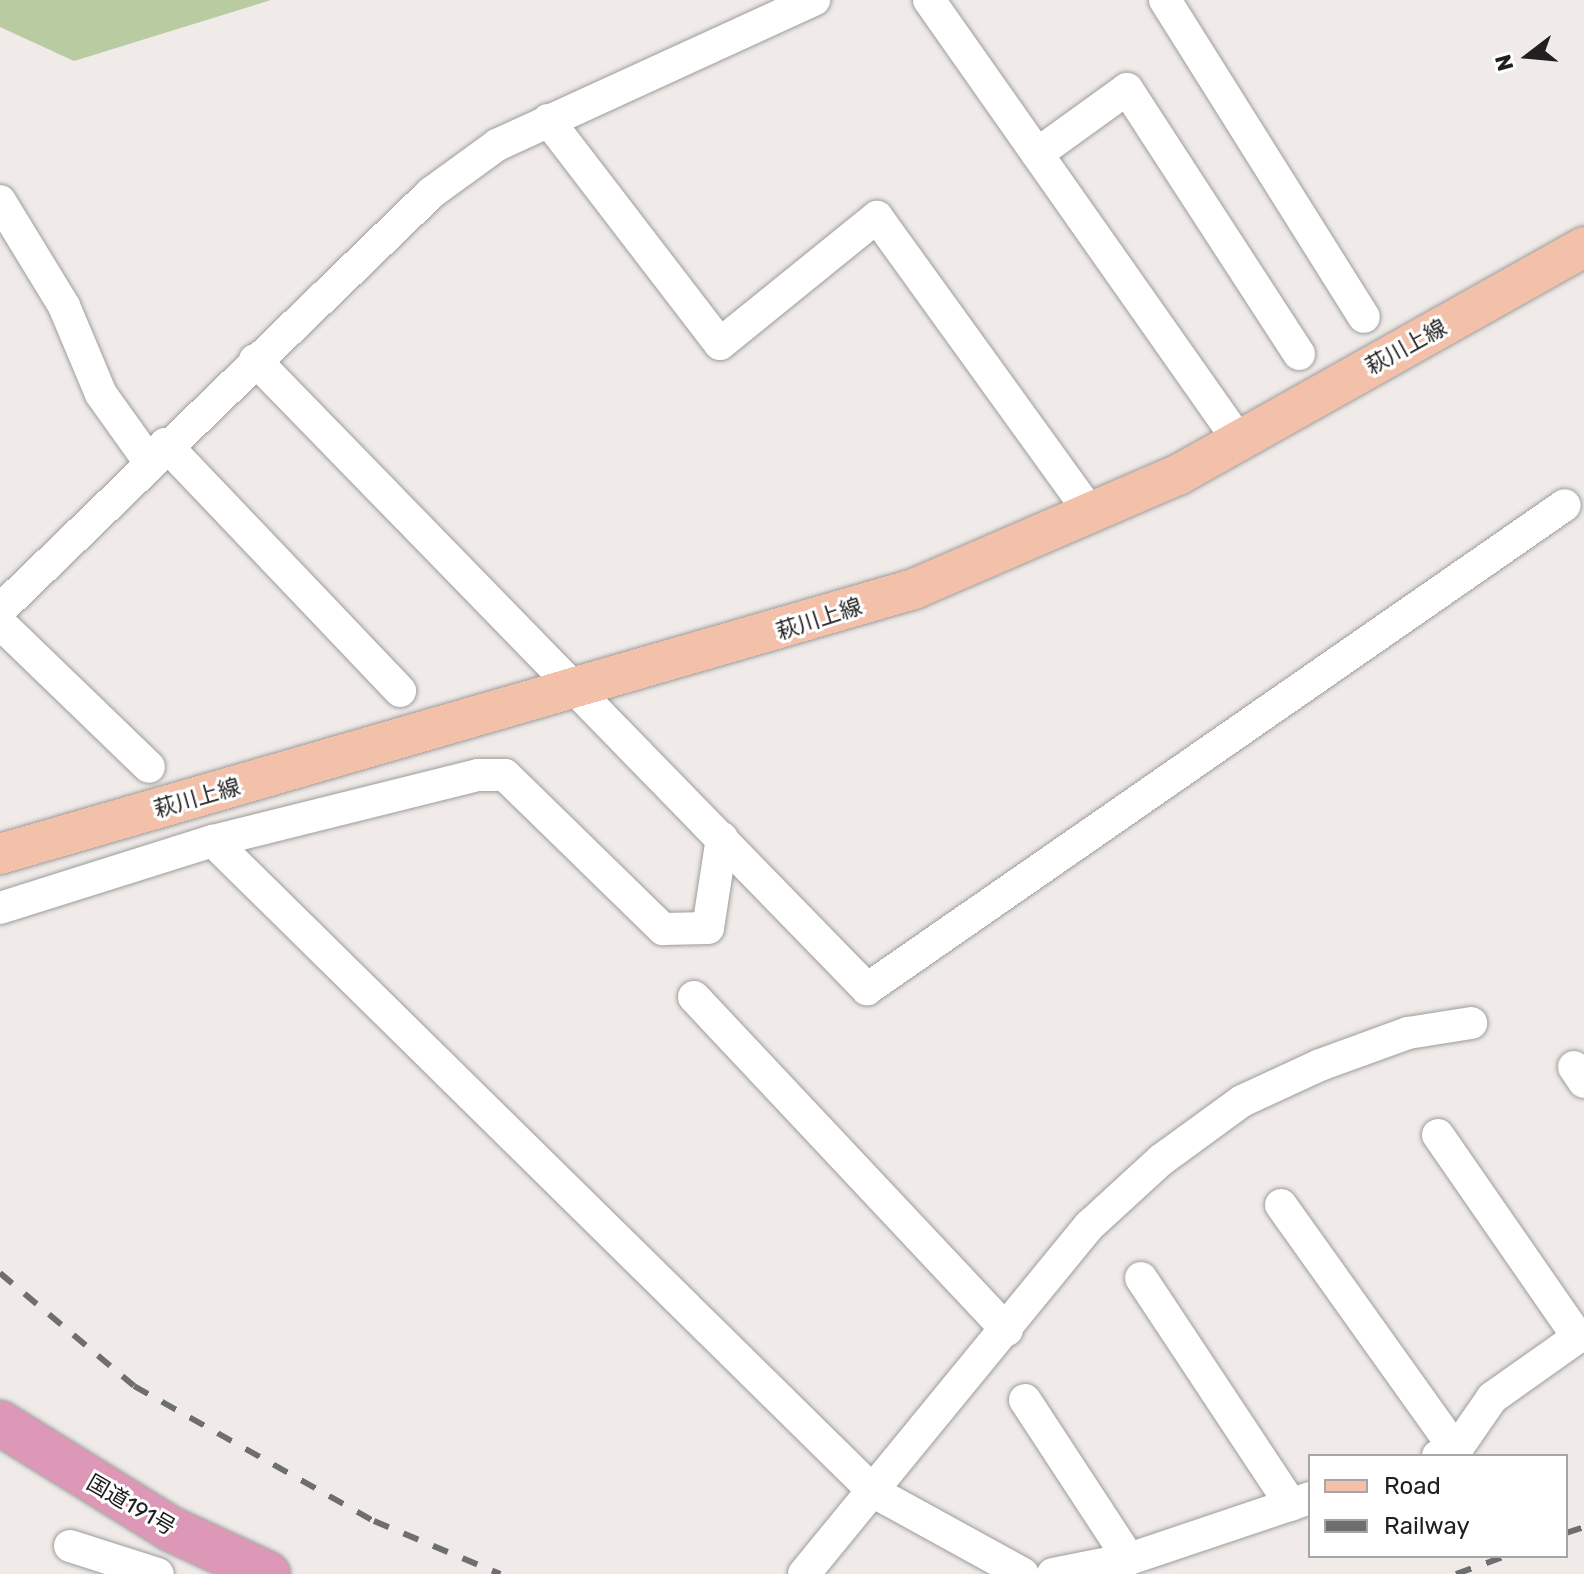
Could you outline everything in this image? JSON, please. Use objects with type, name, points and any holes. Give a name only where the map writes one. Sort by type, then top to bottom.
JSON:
[{"type":"highway","name":"国道191号","points":[[0,1423],[171,1529],[268,1574]]},
{"type":"main road","name":"萩川上線","points":[[2,854],[576,690],[914,589],[1092,515],[1239,441],[1584,247]]},
{"type":"street","points":[[0,610],[157,452],[431,193],[497,145],[814,0]]},
{"type":"street","points":[[929,0],[1239,441]]},
{"type":"street","points":[[1165,0],[1364,317]]},
{"type":"street","points":[[1037,154],[1127,89],[1299,354]]},
{"type":"street","points":[[548,120],[720,344],[877,217],[1092,515]]},
{"type":"street","points":[[0,201],[64,306],[101,394],[400,691]]},
{"type":"street","points":[[255,360],[867,989],[1565,505]]},
{"type":"street","points":[[0,623],[149,767]]},
{"type":"street","points":[[0,908],[213,841],[478,775],[505,775],[663,929],[708,928],[722,838]]},
{"type":"street","points":[[213,841],[874,1492],[1023,1574]]},
{"type":"street","points":[[694,997],[1007,1330]]},
{"type":"street","points":[[804,1574],[1007,1330],[1089,1226],[1161,1160],[1242,1101],[1408,1033],[1471,1023]]},
{"type":"street","points":[[1281,1205],[1447,1453],[1492,1398],[1578,1337],[1576,1318],[1438,1135]]},
{"type":"street","points":[[1053,1574],[1129,1559],[1300,1502],[1141,1278]]},
{"type":"street","points":[[1025,1400],[1129,1559]]},
{"type":"street","points":[[91,1574],[70,1546],[158,1574]]},
{"type":"green space","points":[[0,0],[271,0],[74,61],[0,27]]},
{"type":"railway","points":[[0,1273],[134,1386],[374,1521],[500,1574]]},
{"type":"railway","points":[[1568,1532],[1584,1527]]},
{"type":"railway","points":[[1456,1574],[1500,1558]]}]
